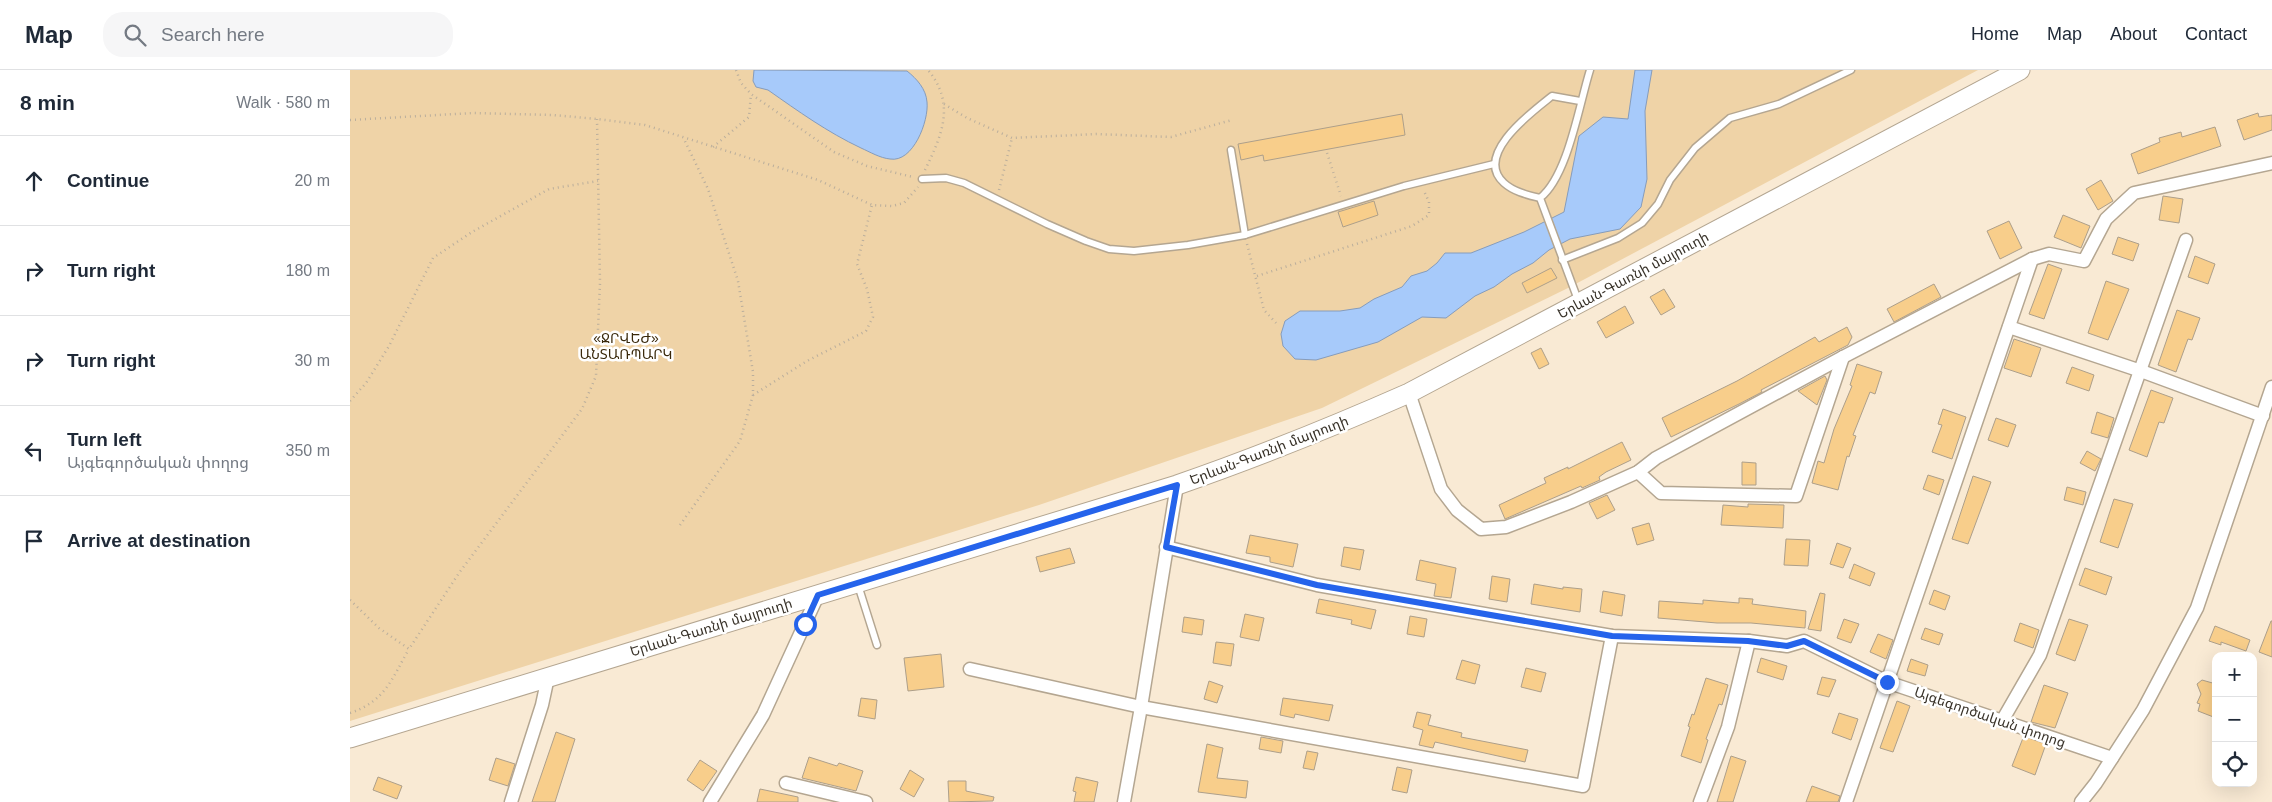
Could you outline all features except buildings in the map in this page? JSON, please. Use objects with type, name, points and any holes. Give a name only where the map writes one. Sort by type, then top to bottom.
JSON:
[{"type":"main road","name":"Երևան-Գառնի մայրուղի","points":[[350,738],[818,595],[857,581],[1177,485],[1258,457],[1409,394],[2020,70]]},
{"type":"street","points":[[1409,394],[1441,489],[1458,510],[1481,529],[1506,527],[1571,502],[1638,472],[1656,458],[1843,357],[2032,259],[2049,254],[2084,261],[2106,219],[2134,193],[2272,163]]},
{"type":"street","points":[[2002,721],[2040,654],[2186,240]]},
{"type":"street","points":[[1846,802],[2032,259]]},
{"type":"street","points":[[2009,328],[2141,371],[2263,416]]},
{"type":"street","points":[[1638,472],[1661,494],[1796,496],[1843,357]]},
{"type":"street","points":[[2081,802],[2143,710],[2197,608],[2272,387]]},
{"type":"street","points":[[1124,802],[1177,485]]},
{"type":"street","name":"Այգեգործական փողոց","points":[[1166,547],[1317,585],[1612,636],[1748,641],[1787,646],[1804,641],[1887,682],[2112,758]]},
{"type":"street","points":[[710,802],[763,715],[818,595]]},
{"type":"street","points":[[970,669],[1141,707],[1584,786],[1612,636]]},
{"type":"street","points":[[1700,802],[1728,727],[1748,641]]},
{"type":"street","points":[[511,802],[542,705],[548,677]]},
{"type":"street","points":[[786,783],[866,802]]},
{"type":"lane","points":[[1540,198],[1548,192],[1569,147],[1590,70]]},
{"type":"lane","points":[[1562,260],[1618,238],[1642,223],[1658,204],[1670,180],[1695,148],[1730,118],[1779,104],[1851,70]]},
{"type":"lane","points":[[1540,198],[1520,192],[1504,183],[1496,172],[1494,164],[1502,143],[1519,122],[1552,96],[1580,101]]},
{"type":"lane","points":[[1231,150],[1244,235]]},
{"type":"lane","points":[[922,179],[946,178],[964,183],[1047,224],[1109,248],[1134,251],[1244,235],[1404,186],[1494,164]]},
{"type":"lane","points":[[1540,198],[1579,304]]},
{"type":"lane","points":[[857,581],[877,645]]},
{"type":"path","points":[[736,70],[742,83],[751,94],[834,152],[867,166],[922,179]]},
{"type":"path","points":[[350,120],[473,113],[553,115],[645,125],[818,180],[872,205],[892,206],[904,203],[915,192],[945,123],[943,103],[936,79],[928,70]]},
{"type":"path","points":[[713,147],[749,118],[751,94]]},
{"type":"path","points":[[943,103],[967,118],[1012,138],[1096,134],[1170,137],[1232,120]]},
{"type":"path","points":[[350,713],[382,696],[393,680],[409,649],[459,573],[582,409],[596,376],[600,282],[596,119]]},
{"type":"path","points":[[680,525],[740,441],[753,395],[753,372],[738,281],[708,189],[684,138]]},
{"type":"path","points":[[997,199],[1012,138]]},
{"type":"path","points":[[1327,152],[1343,204]]},
{"type":"path","points":[[350,401],[366,383],[389,346],[433,258],[472,232],[549,189],[598,181]]},
{"type":"path","points":[[1257,276],[1412,226],[1429,215],[1430,202],[1424,191],[1417,184],[1404,186]]},
{"type":"path","points":[[753,395],[807,361],[866,331],[873,317],[867,289],[857,264],[872,205]]},
{"type":"path","points":[[1244,235],[1257,276],[1264,310],[1276,323]]},
{"type":"path","points":[[350,600],[379,628],[409,649]]},
{"type":"green space","name":"«ՋՐՎԵԺ» ԱՆՏԱՌՊԱՐԿ","points":[[350,70],[1978,70],[1568,288],[1322,408],[1039,505],[350,721]]},
{"type":"water","points":[[754,70],[907,71],[914,77],[925,93],[927,110],[922,129],[918,139],[906,154],[890,159],[879,156],[848,142],[768,90],[756,87],[753,81]]},
{"type":"water","points":[[1635,70],[1652,70],[1645,111],[1647,179],[1641,207],[1620,229],[1570,239],[1549,250],[1533,263],[1512,274],[1494,287],[1475,296],[1446,318],[1422,317],[1378,342],[1316,360],[1295,359],[1283,346],[1281,334],[1285,321],[1300,311],[1340,311],[1360,308],[1374,299],[1402,287],[1411,276],[1427,271],[1445,253],[1471,253],[1524,232],[1564,212],[1579,136],[1603,117],[1628,119]]},
{"type":"route","points":[[805,624],[818,595],[857,581],[1177,485],[1166,547],[1317,585],[1612,636],[1748,641],[1787,646],[1804,641],[1887,682]]}]
